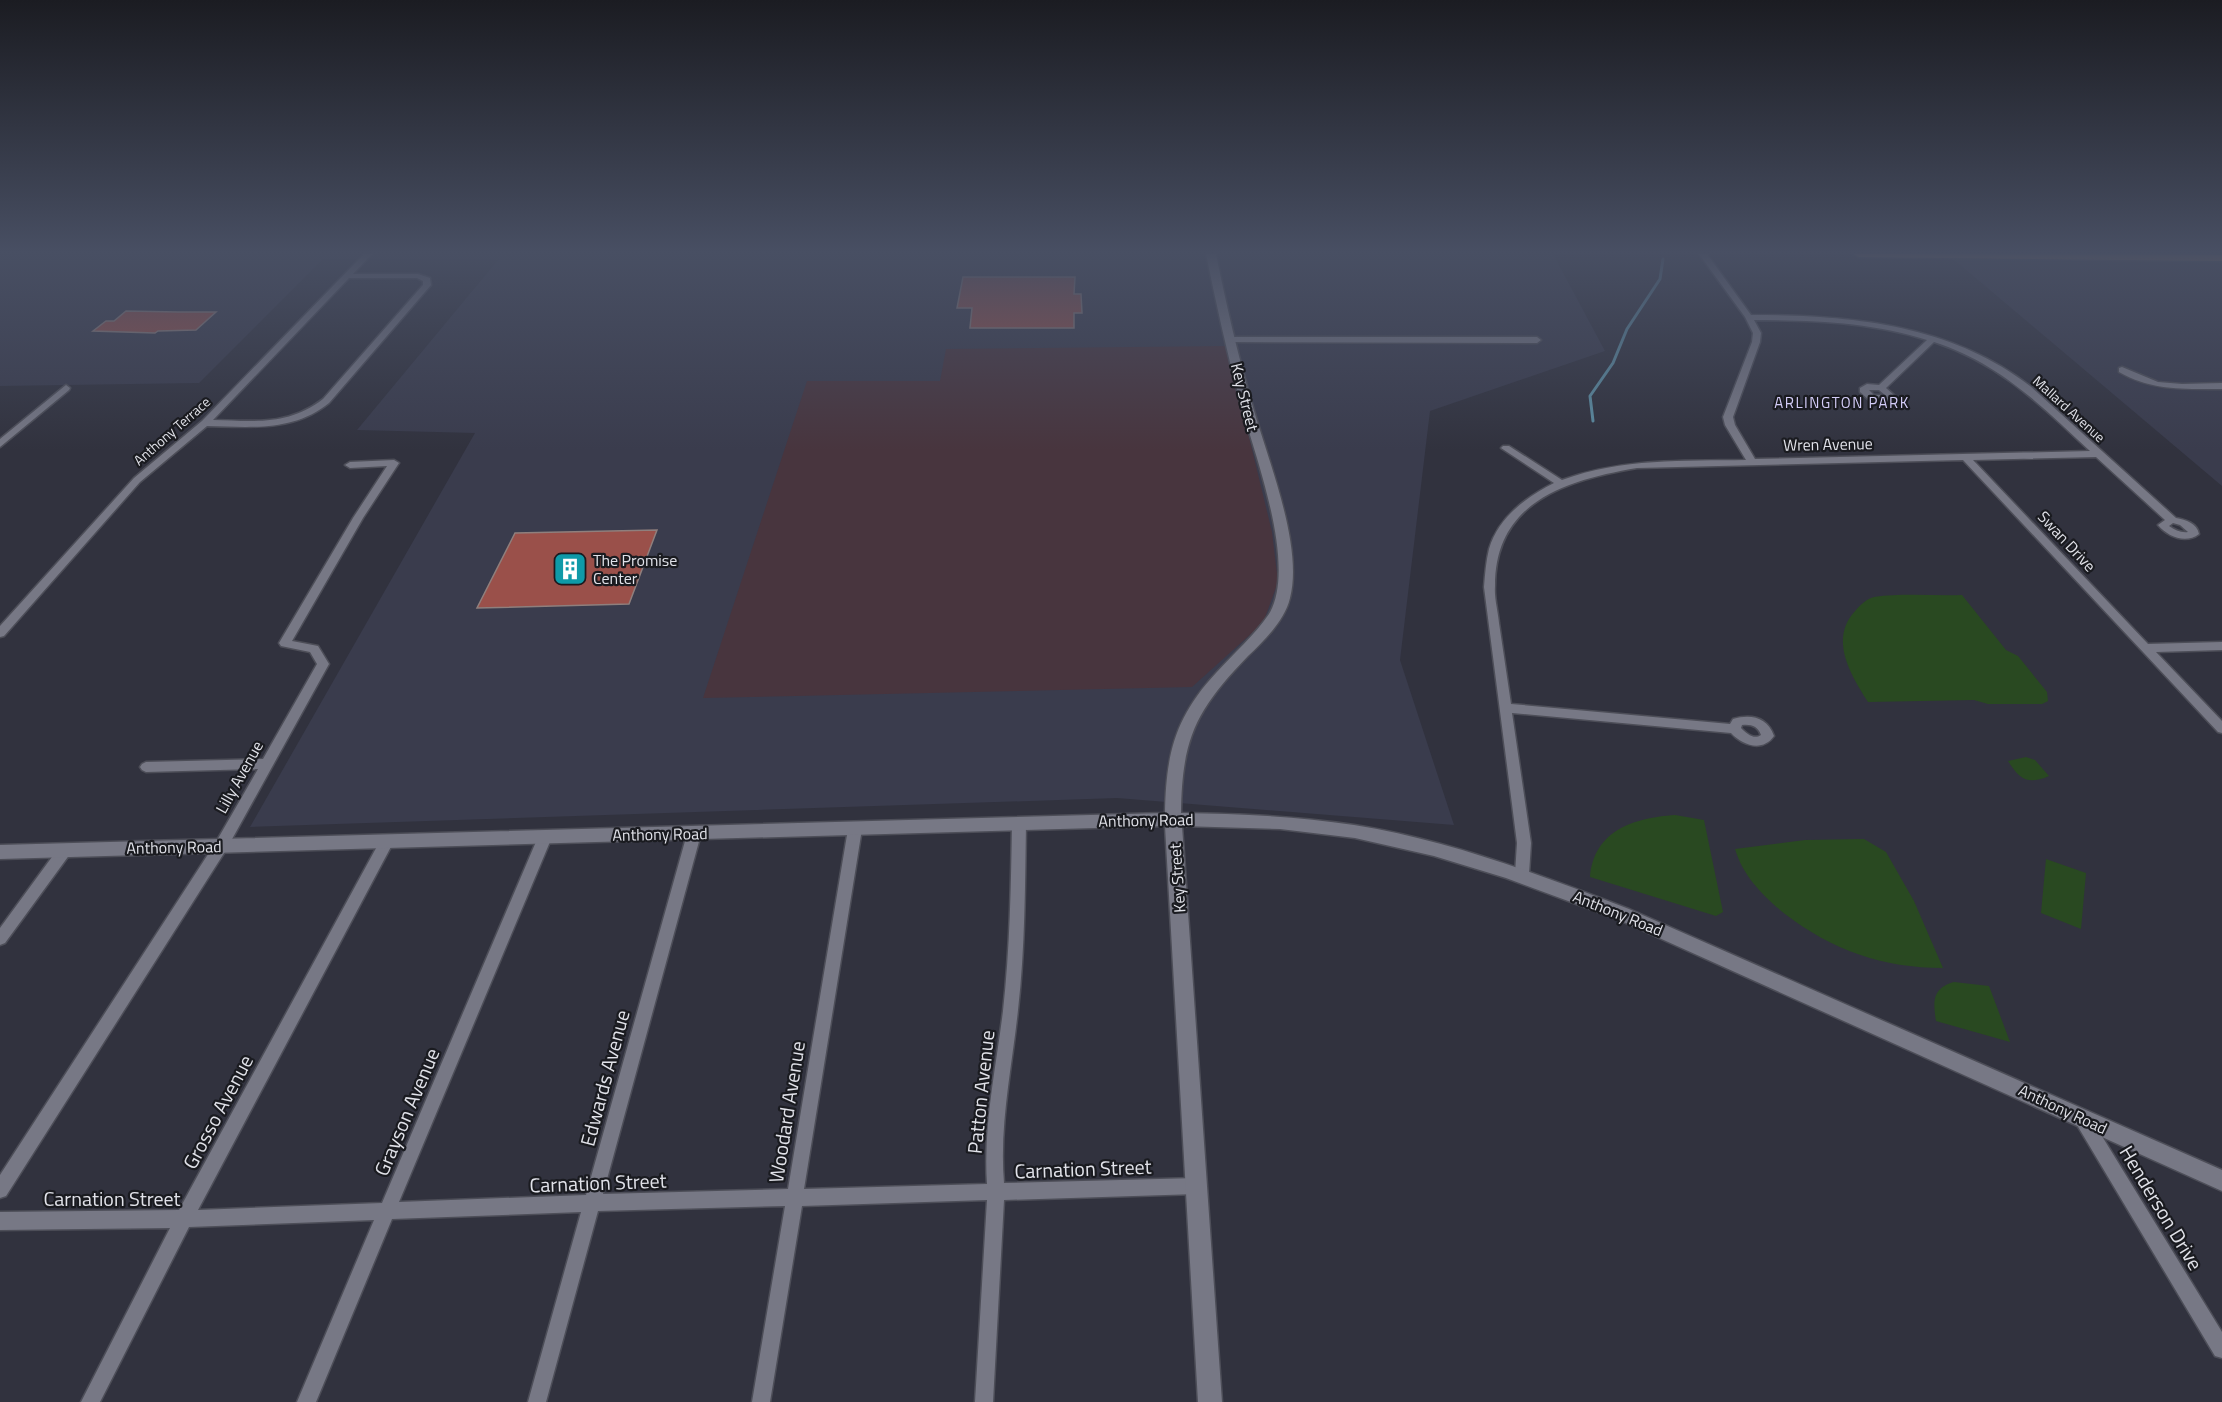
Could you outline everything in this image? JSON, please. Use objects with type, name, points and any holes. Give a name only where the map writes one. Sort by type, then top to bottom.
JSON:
[{"type":"street","name":"Anthony Terrace","points":[[0,633],[137,480],[205,423],[305,319]]},
{"type":"street","points":[[205,423],[291,422],[317,410],[396,319]]},
{"type":"street","name":"Key Street","points":[[1210,1402],[1173,819],[1176,757],[1183,730],[1197,704],[1212,685],[1261,635],[1279,607],[1286,587],[1284,548],[1227,319]]},
{"type":"street","points":[[1750,319],[1757,333],[1756,342],[1728,417],[1730,425],[1752,462]]},
{"type":"street","name":"Mallard Avenue","points":[[1852,319],[1885,325],[1933,338],[1962,350],[2008,375],[2038,398],[2172,520]]},
{"type":"street","points":[[1881,388],[1933,338]]},
{"type":"street","points":[[1232,340],[1537,340]]},
{"type":"street","points":[[2122,370],[2136,380],[2156,386],[2222,386]]},
{"type":"street","points":[[0,444],[66,388]]},
{"type":"street","points":[[1506,448],[1560,483]]},
{"type":"street","name":"Wren Avenue","points":[[1522,874],[1524,843],[1489,586],[1492,558],[1498,540],[1512,519],[1527,504],[1560,483],[1603,471],[1637,465],[2098,454]]},
{"type":"street","name":"Swan Drive","points":[[1966,458],[2222,729]]},
{"type":"street","name":"Lilly Avenue","points":[[0,1190],[221,846],[323,664],[314,649],[285,643],[358,518],[394,463],[350,465]]},
{"type":"street","points":[[2144,648],[2222,646]]},
{"type":"street","points":[[1505,708],[1735,729]]},
{"type":"street","points":[[146,767],[266,764]]},
{"type":"street","name":"Anthony Road","points":[[0,852],[386,843],[1173,819],[1260,821],[1329,828],[1433,848],[1522,874],[1662,930],[2222,1181]]},
{"type":"street","name":"Patton Avenue","points":[[984,1402],[996,1193],[993,1155],[1011,1008],[1017,928],[1019,823]]},
{"type":"street","name":"Woodard Avenue","points":[[761,1402],[855,829]]},
{"type":"street","name":"Edwards Avenue","points":[[537,1402],[694,834]]},
{"type":"street","name":"Grayson Avenue","points":[[306,1402],[545,837]]},
{"type":"street","name":"Grosso Avenue","points":[[90,1402],[184,1219],[386,843]]},
{"type":"street","points":[[0,939],[65,850]]},
{"type":"street","name":"Henderson Drive","points":[[2082,1119],[2222,1349]]},
{"type":"street","name":"Carnation Street","points":[[0,1221],[184,1219],[592,1203],[1197,1186]]},
{"type":"shaded area","points":[[0,319],[263,319],[199,383],[0,386]]},
{"type":"shaded area","points":[[449,319],[1588,319],[1605,351],[1430,411],[1400,660],[1454,825],[1117,798],[250,827],[475,433],[357,430]]},
{"type":"shaded area","points":[[2025,319],[2222,319],[2222,486]]},
{"type":"shaded area","points":[[1227,346],[1272,532],[1278,582],[1263,623],[1192,687],[703,698],[807,381],[940,381],[946,349]]},
{"type":"green space","points":[[1962,595],[2006,650],[2018,656],[2047,692],[2048,701],[2042,704],[1988,704],[1974,700],[1868,702],[1849,669],[1843,645],[1848,621],[1858,608],[1874,597]]},
{"type":"green space","points":[[2026,757],[2035,760],[2049,776],[2035,780],[2025,779],[2008,761]]},
{"type":"green space","points":[[1675,815],[1704,820],[1723,912],[1716,916],[1590,877],[1593,861],[1599,848],[1608,838],[1619,830],[1645,819]]},
{"type":"green space","points":[[1864,839],[1886,852],[1914,901],[1943,968],[1900,965],[1879,960],[1821,938],[1785,914],[1762,893],[1743,868],[1735,849],[1805,840]]},
{"type":"green space","points":[[2046,859],[2086,873],[2081,929],[2041,913]]},
{"type":"green space","points":[[1954,982],[1989,986],[2010,1042],[1936,1021],[1934,1008],[1938,992],[1941,988]]},
{"type":"building","points":[[208,319],[196,330],[155,333],[93,331],[106,321]]},
{"type":"building","points":[[971,319],[1074,319],[1074,328],[970,328]]},
{"type":"building","name":"The Promise Center","points":[[657,530],[629,604],[477,608],[515,533]]},
{"type":"waterway","points":[[1593,421],[1590,396],[1613,363],[1633,319]]},
{"type":"place","name":"The Promise Center","points":[[570,569]]},
{"type":"district","name":"ARLINGTON PARK","points":[[1842,403]]}]
